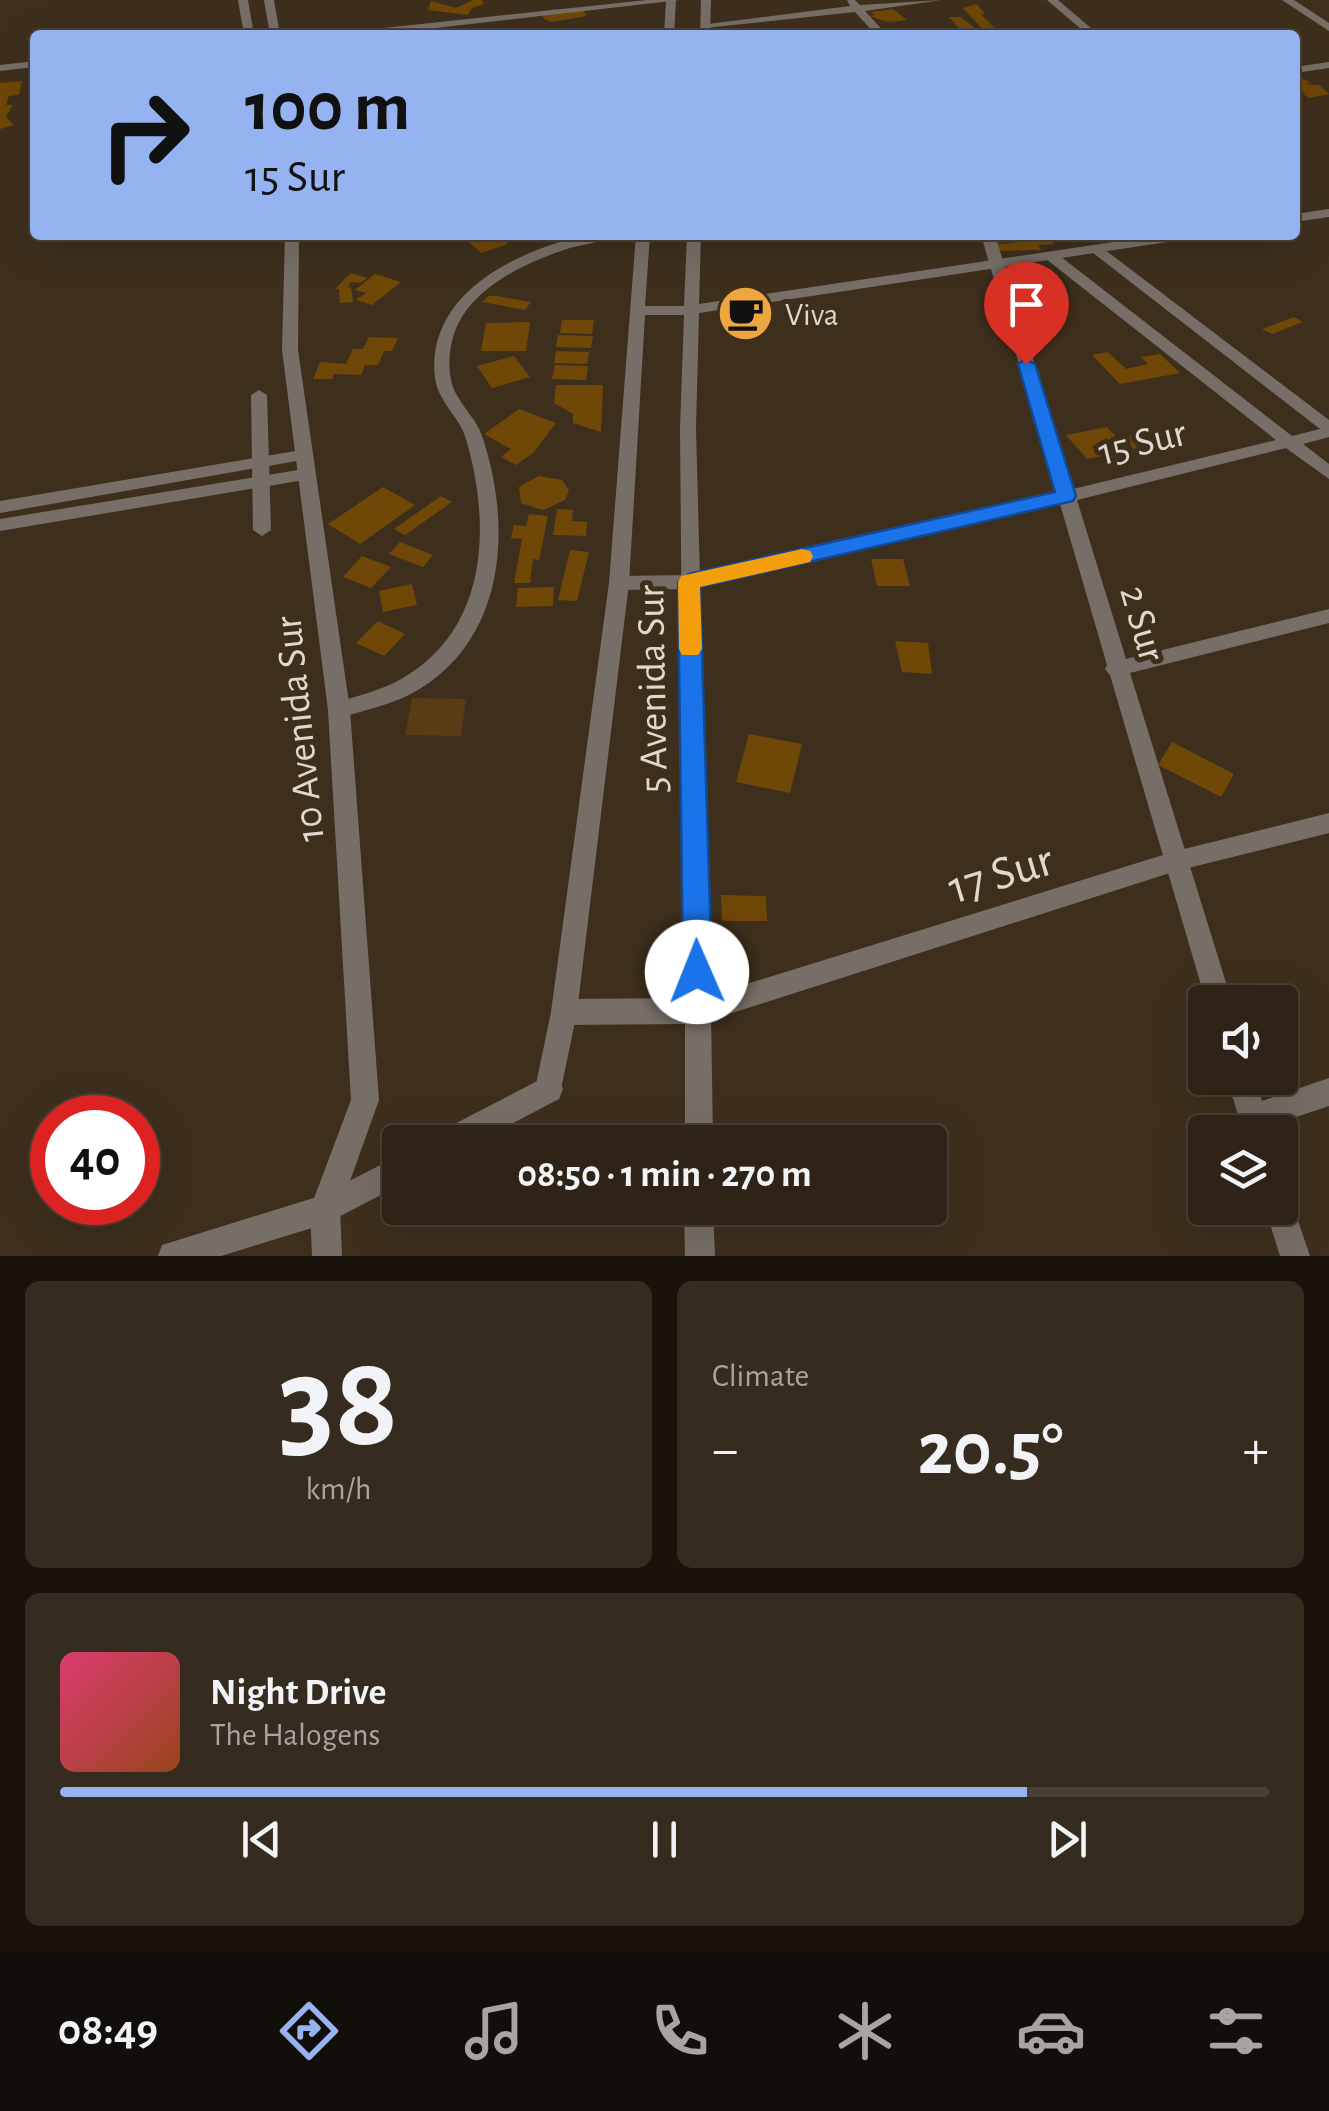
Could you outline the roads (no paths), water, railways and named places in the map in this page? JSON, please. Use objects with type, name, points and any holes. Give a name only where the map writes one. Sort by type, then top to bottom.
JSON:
[{"type":"street","points":[[243,0],[248,30]]},
{"type":"street","points":[[269,0],[274,30]]},
{"type":"street","points":[[393,30],[672,0],[669,30]]},
{"type":"street","points":[[706,0],[705,30],[854,4],[937,0]]},
{"type":"street","points":[[1052,0],[1088,30]]},
{"type":"street","points":[[1287,0],[1329,28]]},
{"type":"street","points":[[854,4],[877,30]]},
{"type":"street","points":[[1300,57],[1329,54]]},
{"type":"street","points":[[0,68],[30,65]]},
{"type":"street","points":[[1300,69],[1329,65]]},
{"type":"street","points":[[1300,217],[1329,213]]},
{"type":"street","name":"10 Avenida Sur","points":[[292,240],[290,350],[339,710],[366,1100],[324,1209]]},
{"type":"street","points":[[339,710],[416,681],[449,651],[467,624],[491,569],[494,528],[490,492],[472,428],[443,382],[442,351],[447,330],[484,286],[524,260],[579,240]]},
{"type":"street","points":[[481,1125],[548,1089],[564,1012],[619,583],[642,240]]},
{"type":"street","name":"5 Avenida Sur","points":[[694,240],[689,582],[699,1125]]},
{"type":"street","name":"2 Sur","points":[[989,240],[1213,985]]},
{"type":"street","points":[[638,311],[691,310],[1156,240]]},
{"type":"street","points":[[1095,250],[1329,430]]},
{"type":"street","points":[[1052,256],[1329,472]]},
{"type":"street","points":[[259,394],[262,530]]},
{"type":"street","name":"15 Sur","points":[[619,583],[689,582],[1066,496],[1329,430]]},
{"type":"street","points":[[0,507],[303,465]]},
{"type":"street","points":[[0,525],[260,472]]},
{"type":"street","points":[[1115,668],[1329,616]]},
{"type":"street","name":"17 Sur","points":[[564,1012],[698,1011],[1176,861],[1329,823]]},
{"type":"street","points":[[1277,1115],[1329,1092]]},
{"type":"street","points":[[173,1256],[324,1209],[382,1178]]},
{"type":"street","points":[[324,1209],[327,1256]]},
{"type":"street","points":[[700,1225],[700,1256]]},
{"type":"street","points":[[1286,1225],[1295,1256]]},
{"type":"place","name":"Viva","points":[[746,314]]}]
